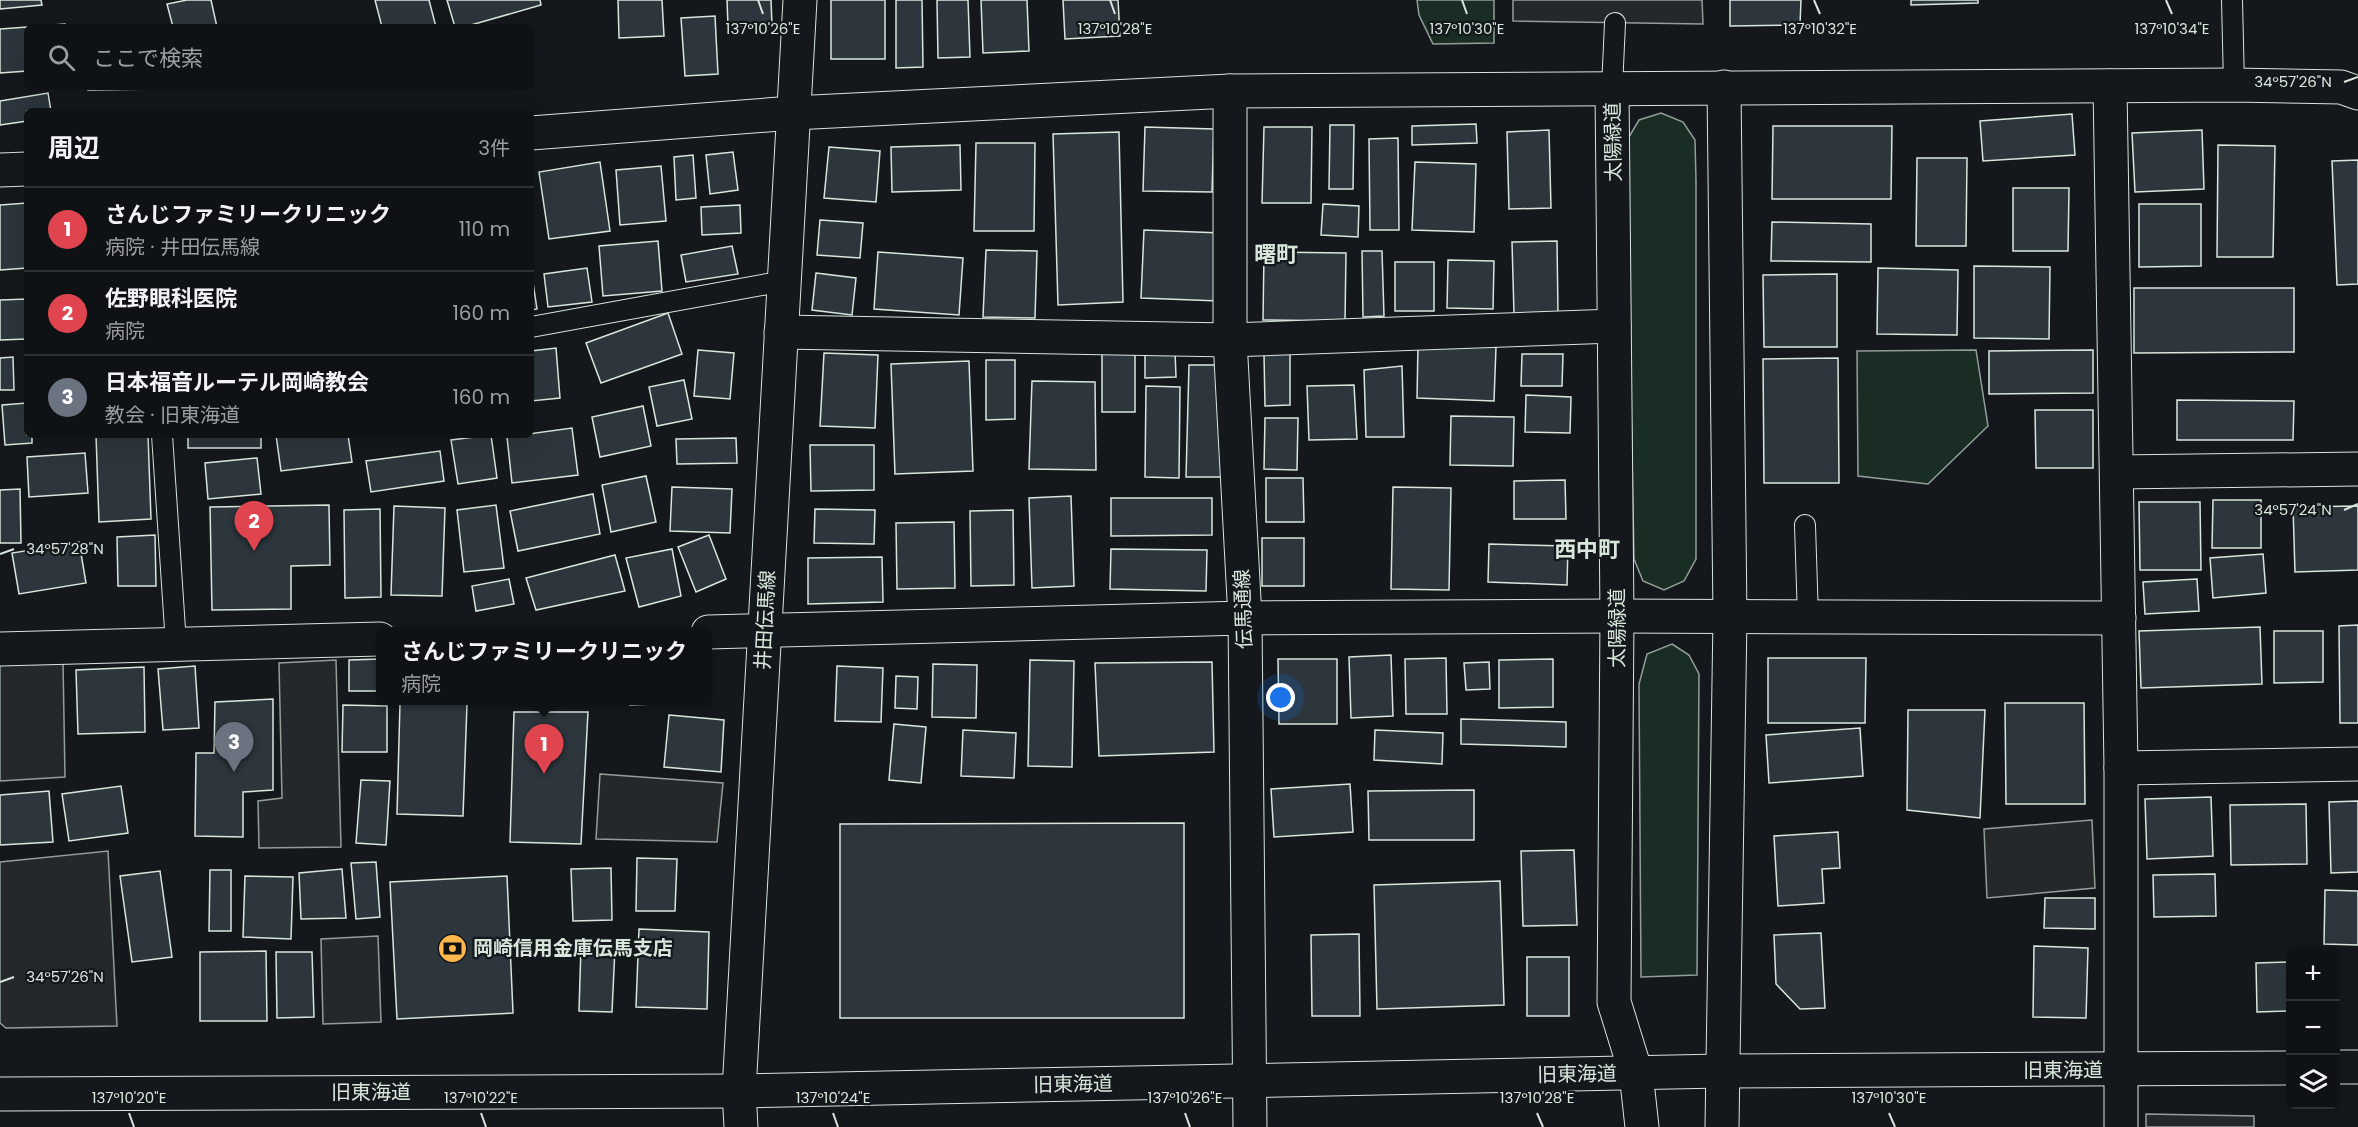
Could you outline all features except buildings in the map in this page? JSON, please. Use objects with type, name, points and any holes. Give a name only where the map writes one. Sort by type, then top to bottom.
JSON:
[{"type":"street","name":"井田伝馬線","points":[[741,1127],[739,1091],[800,0]]},
{"type":"street","points":[[534,133],[793,113],[1230,91],[2234,85],[2341,87],[2358,93]]},
{"type":"street","points":[[2110,86],[2121,768],[2121,1127]]},
{"type":"street","points":[[1722,1127],[1721,1071],[1730,616],[1724,87]]},
{"type":"street","name":"太陽緑道","points":[[1612,88],[1617,616],[1614,1002],[1636,1073],[1642,1127]]},
{"type":"street","name":"伝馬通線","points":[[1230,91],[1230,340],[1245,618],[1250,1127]]},
{"type":"street","points":[[0,170],[24,169]]},
{"type":"street","points":[[781,332],[1230,340],[1614,326]]},
{"type":"street","points":[[2117,472],[2358,469]]},
{"type":"street","points":[[712,632],[1245,618],[1730,616],[2119,618]]},
{"type":"street","points":[[0,649],[376,639]]},
{"type":"street","points":[[2121,768],[2358,764]]},
{"type":"street","points":[[2340,1067],[2358,1067]]},
{"type":"street","name":"旧東海道","points":[[0,1094],[739,1091],[1721,1071],[2286,1068]]},
{"type":"lane","points":[[2232,0],[2234,85]]},
{"type":"lane","points":[[1612,88],[1615,23]]},
{"type":"lane","points":[[534,326],[784,281]]},
{"type":"lane","points":[[162,438],[176,644]]},
{"type":"lane","points":[[1805,525],[1808,618]]},
{"type":"green space","points":[[1417,0],[1494,0],[1494,43],[1433,44],[1419,15]]},
{"type":"green space","points":[[1661,113],[1683,122],[1695,140],[1696,181],[1696,559],[1684,581],[1664,590],[1643,581],[1634,559],[1626,142],[1639,120]]},
{"type":"green space","points":[[1976,350],[1988,426],[1928,484],[1858,476],[1857,351]]},
{"type":"green space","points":[[1672,644],[1689,655],[1699,674],[1697,975],[1641,977],[1639,684],[1647,654]]},
{"type":"shaded area","points":[[1513,0],[1702,0],[1703,24],[1513,21]]},
{"type":"shaded area","points":[[336,660],[341,847],[259,848],[258,801],[282,798],[279,663]]},
{"type":"shaded area","points":[[0,661],[63,661],[65,777],[0,781]]},
{"type":"shaded area","points":[[600,774],[723,783],[717,842],[596,839]]},
{"type":"shaded area","points":[[2092,820],[2095,888],[1987,898],[1984,829]]},
{"type":"shaded area","points":[[108,851],[117,1026],[6,1028],[0,1023],[0,862]]},
{"type":"shaded area","points":[[378,936],[381,1022],[323,1024],[321,939]]},
{"type":"shaded area","points":[[2146,1114],[2254,1116],[2254,1127],[2146,1127]]},
{"type":"place","name":"佐野眼科医院","points":[[254,551]]},
{"type":"place","name":"日本福音ルーテル岡崎教会","points":[[234,772]]},
{"type":"place","name":"さんじファミリークリニック","points":[[544,774]]},
{"type":"place","name":"岡崎信用金庫伝馬支店","points":[[452,948]]},
{"type":"district","name":"曙町","points":[[1276,254]]},
{"type":"district","name":"西中町","points":[[1587,549]]}]
